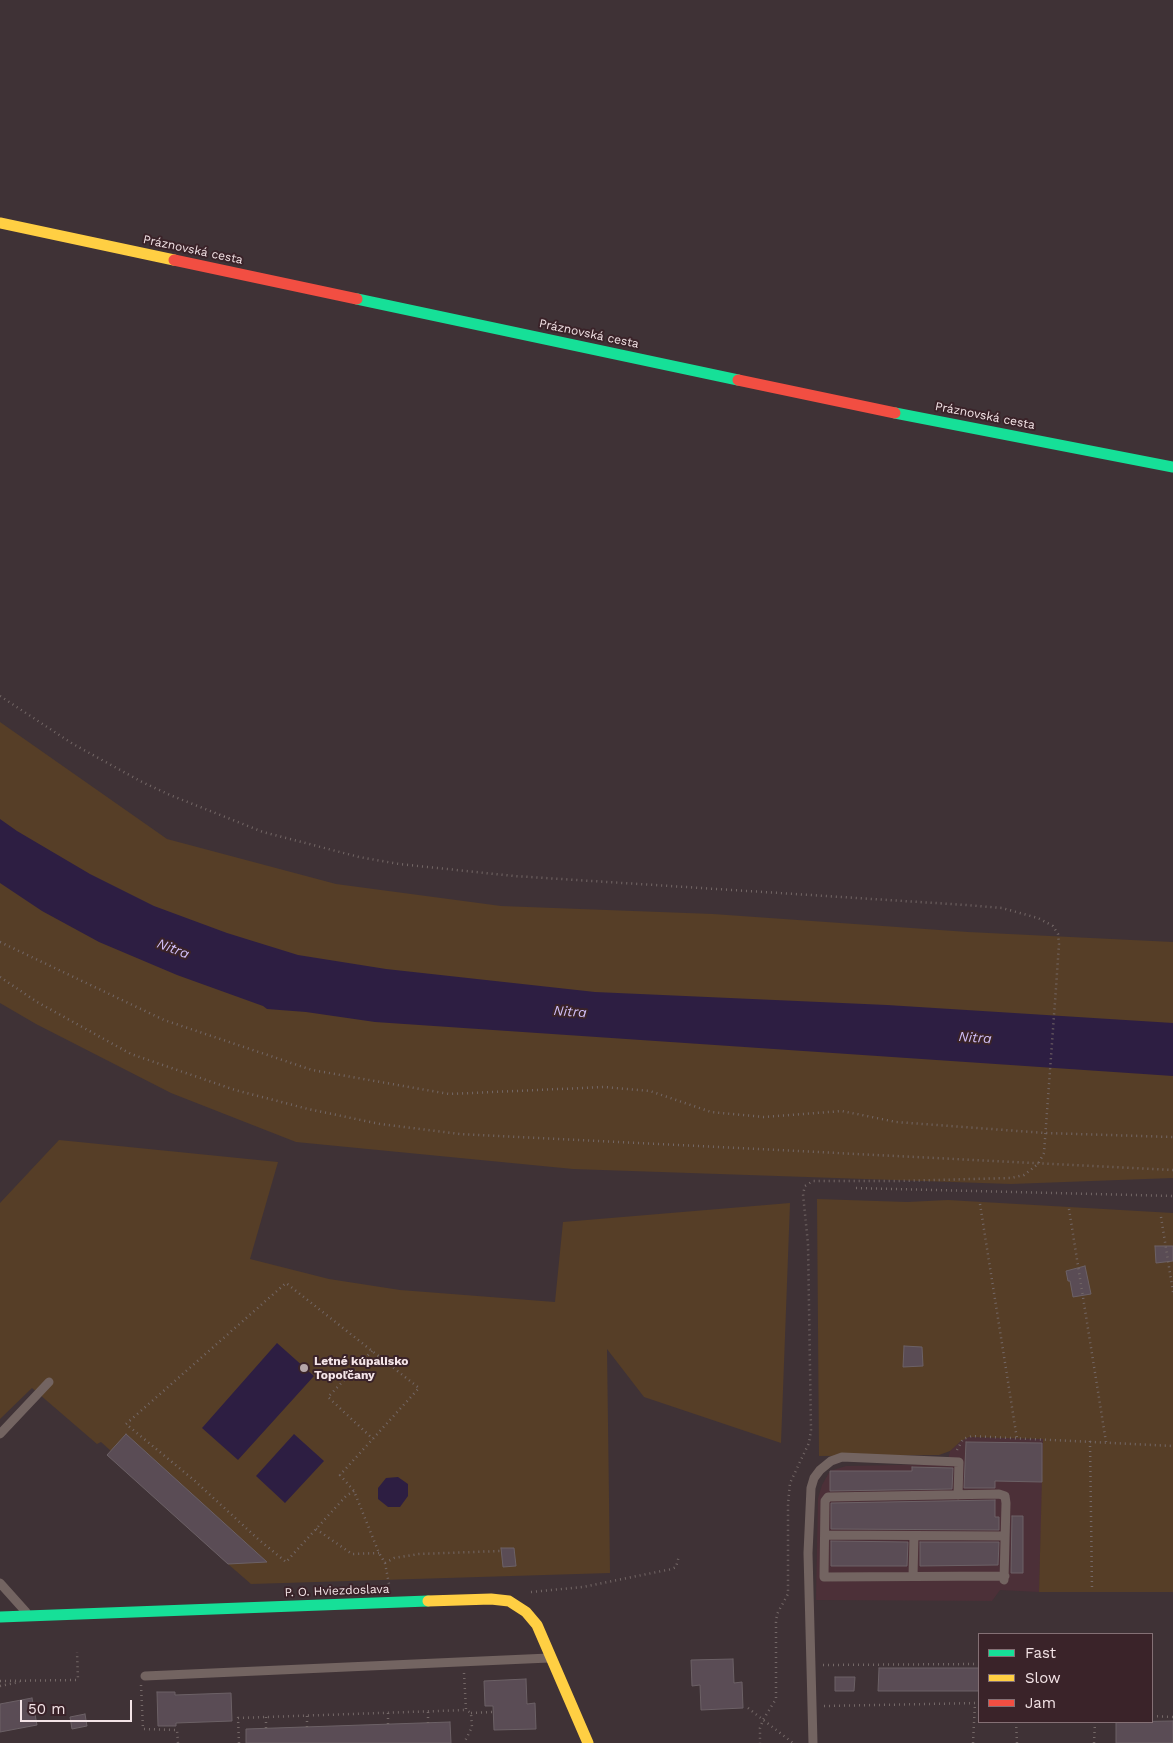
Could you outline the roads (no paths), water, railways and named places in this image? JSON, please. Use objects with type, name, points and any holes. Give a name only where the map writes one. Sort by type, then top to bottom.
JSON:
[{"type":"main road","name":"Práznovská cesta","points":[[0,223],[747,382],[954,425],[1173,467]]},
{"type":"main road","name":"P. O. Hviezdoslava","points":[[0,1617],[491,1599],[509,1601],[526,1612],[537,1625],[588,1743]]},
{"type":"lane","points":[[0,1434],[49,1382]]},
{"type":"lane","points":[[813,1743],[808,1553],[811,1488],[814,1478],[830,1461],[850,1456],[958,1462],[958,1495]]},
{"type":"lane","points":[[999,1494],[1004,1496],[1006,1503],[1005,1578],[824,1577],[825,1501],[828,1497],[958,1495],[999,1494]]},
{"type":"lane","points":[[825,1535],[1005,1536]]},
{"type":"lane","points":[[913,1576],[914,1536]]},
{"type":"lane","points":[[0,1583],[30,1616]]},
{"type":"lane","points":[[145,1676],[552,1658]]},
{"type":"water","name":"Nitra","points":[[0,819],[90,874],[154,906],[227,933],[298,955],[386,969],[595,992],[887,1005],[1173,1023],[1173,1076],[375,1022],[306,1012],[267,1009],[177,975],[99,942],[42,911],[0,883]]},
{"type":"water","points":[[277,1343],[314,1376],[238,1460],[202,1428]]},
{"type":"water","points":[[294,1434],[324,1461],[285,1503],[256,1476]]},
{"type":"water","points":[[398,1477],[408,1484],[408,1496],[400,1507],[388,1507],[378,1499],[378,1488],[386,1478]]},
{"type":"place","name":"Letné kúpalisko Topoľčany","points":[[304,1368]]}]
